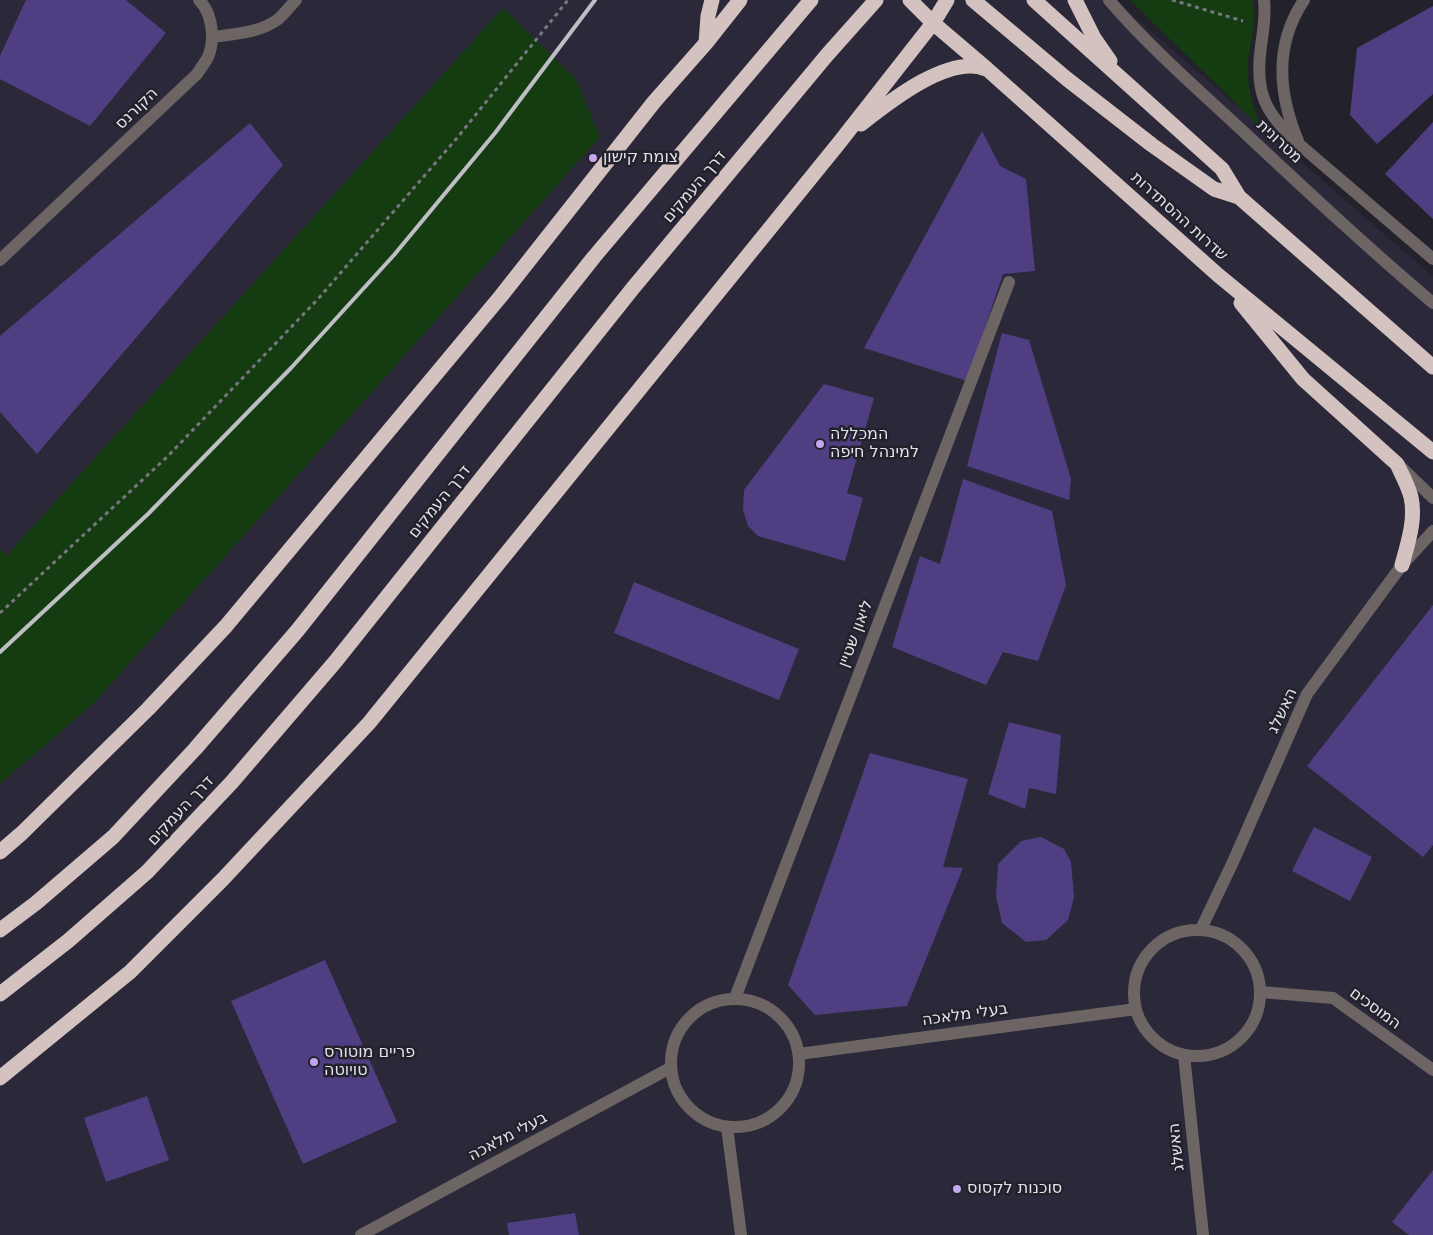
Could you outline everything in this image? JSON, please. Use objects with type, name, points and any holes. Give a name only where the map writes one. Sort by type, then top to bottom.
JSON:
[{"type":"highway","points":[[706,43],[708,16],[712,0]]},
{"type":"highway","points":[[0,852],[22,833],[148,710],[226,626],[501,296],[654,102],[706,43],[740,0]]},
{"type":"highway","name":"דרך העמקים","points":[[0,930],[36,903],[113,837],[195,749],[297,631],[594,257],[812,0]]},
{"type":"highway","name":"דרך העמקים","points":[[0,994],[68,941],[147,872],[232,782],[335,662],[633,288],[827,55],[876,0]]},
{"type":"highway","name":"שדרות ההסתדרות","points":[[910,0],[932,24],[987,69],[1218,275],[1433,452]]},
{"type":"highway","points":[[918,0],[932,24]]},
{"type":"highway","points":[[0,1078],[130,972],[223,879],[369,723],[839,143],[932,24],[947,0]]},
{"type":"highway","points":[[973,0],[1067,79],[1152,145],[1214,189],[1239,197]]},
{"type":"highway","points":[[1034,0],[1222,169],[1239,197],[1433,367]]},
{"type":"highway","points":[[1075,0],[1094,38],[1123,80]]},
{"type":"highway","points":[[839,143],[875,113],[929,78],[941,72],[964,66],[978,66],[987,69]]},
{"type":"highway","points":[[1218,275],[1303,378],[1397,464],[1409,490],[1412,510],[1411,529],[1402,564]]},
{"type":"street","points":[[199,0],[202,2],[209,17],[213,37],[244,33],[262,28],[277,20],[296,0]]},
{"type":"street","name":"מטרונית","points":[[1109,0],[1126,20],[1184,77],[1348,229],[1433,303]]},
{"type":"street","points":[[1264,0],[1264,27],[1259,67],[1260,83],[1262,96],[1274,119],[1300,145],[1433,259]]},
{"type":"street","points":[[1300,145],[1290,122],[1284,101],[1282,60],[1286,40],[1304,0]]},
{"type":"street","name":"הקורנס","points":[[0,260],[197,74],[208,58],[213,37]]},
{"type":"street","name":"ליאון שטיין","points":[[735,998],[1009,282]]},
{"type":"street","points":[[1397,464],[1433,498]]},
{"type":"street","name":"האשלג","points":[[1201,929],[1233,862],[1307,694],[1402,564],[1433,531]]},
{"type":"street","points":[[1201,929],[1219,933],[1236,943],[1249,956],[1257,973],[1261,992],[1258,1011],[1250,1028],[1238,1042],[1221,1052],[1203,1056],[1184,1055],[1168,1049],[1153,1039],[1142,1025],[1136,1009],[1134,989],[1138,970],[1148,952],[1163,939],[1181,931],[1201,929]]},
{"type":"street","name":"המוסכים","points":[[1261,992],[1333,998],[1433,1070]]},
{"type":"street","points":[[735,998],[753,1000],[770,1008],[784,1020],[794,1036],[799,1054],[799,1074],[793,1092],[782,1108],[766,1120],[747,1127],[727,1128],[706,1121],[688,1108],[676,1090],[670,1068],[672,1047],[680,1028],[695,1011],[714,1001],[735,998]]},
{"type":"street","name":"בעלי מלאכה","points":[[799,1054],[1136,1009]]},
{"type":"street","name":"האשלג","points":[[1184,1055],[1203,1235]]},
{"type":"street","name":"בעלי מלאכה","points":[[361,1235],[670,1068]]},
{"type":"street","points":[[727,1128],[741,1235]]},
{"type":"path","points":[[0,613],[168,456],[318,299],[456,138],[568,0]]},
{"type":"path","points":[[1172,0],[1264,27]]},
{"type":"shaded area","points":[[0,0],[1115,0],[1433,277],[1433,1235],[0,1235]]},
{"type":"green space","points":[[1130,0],[1252,0],[1255,15],[1248,61],[1248,79],[1253,105],[1262,129]]},
{"type":"green space","points":[[503,8],[576,79],[600,137],[94,703],[0,784],[0,549],[6,556]]},
{"type":"building","points":[[26,0],[126,0],[166,33],[90,126],[0,79],[0,56]]},
{"type":"building","points":[[1433,6],[1433,94],[1377,144],[1350,115],[1357,48]]},
{"type":"building","points":[[1433,122],[1433,219],[1385,174]]},
{"type":"building","points":[[250,123],[283,165],[37,454],[0,412],[0,336]]},
{"type":"building","points":[[982,131],[1000,166],[1026,179],[1035,271],[1003,274],[967,381],[864,348]]},
{"type":"building","points":[[1002,333],[1029,340],[1071,479],[1069,500],[967,466]]},
{"type":"building","name":"המכללה למינהל חיפה","points":[[824,384],[874,398],[847,493],[863,498],[845,561],[758,536],[748,526],[743,510],[744,490]]},
{"type":"building","points":[[963,479],[1052,511],[1066,585],[1038,661],[1003,652],[986,685],[892,647],[920,556],[940,564]]},
{"type":"building","points":[[634,582],[799,649],[779,700],[614,633]]},
{"type":"building","points":[[1433,605],[1433,845],[1423,857],[1307,766]]},
{"type":"building","points":[[1009,722],[1061,735],[1056,794],[1029,788],[1025,809],[988,794]]},
{"type":"building","points":[[870,753],[968,779],[943,867],[963,868],[907,1006],[815,1015],[788,985]]},
{"type":"building","points":[[1314,827],[1372,857],[1350,901],[1292,871]]},
{"type":"building","points":[[1041,837],[1064,849],[1071,862],[1074,897],[1068,920],[1046,940],[1026,942],[1002,923],[996,896],[998,864],[1021,841]]},
{"type":"building","name":"פריים מוטורס טויוטה","points":[[325,960],[397,1122],[303,1164],[231,1001]]},
{"type":"building","points":[[147,1096],[169,1160],[106,1182],[84,1118]]},
{"type":"building","points":[[1433,1170],[1433,1235],[1409,1235],[1392,1222]]},
{"type":"building","points":[[575,1213],[579,1235],[509,1235],[507,1223]]},
{"type":"railway","points":[[0,652],[148,514],[291,368],[394,255],[495,133],[595,0]]},
{"type":"place","name":"צומת קישון","points":[[593,158]]},
{"type":"place","name":"המכללה למינהל חיפה","points":[[820,444]]},
{"type":"place","name":"פריים מוטורס טויוטה","points":[[314,1062]]},
{"type":"place","name":"סוכנות לקסוס","points":[[957,1189]]}]
